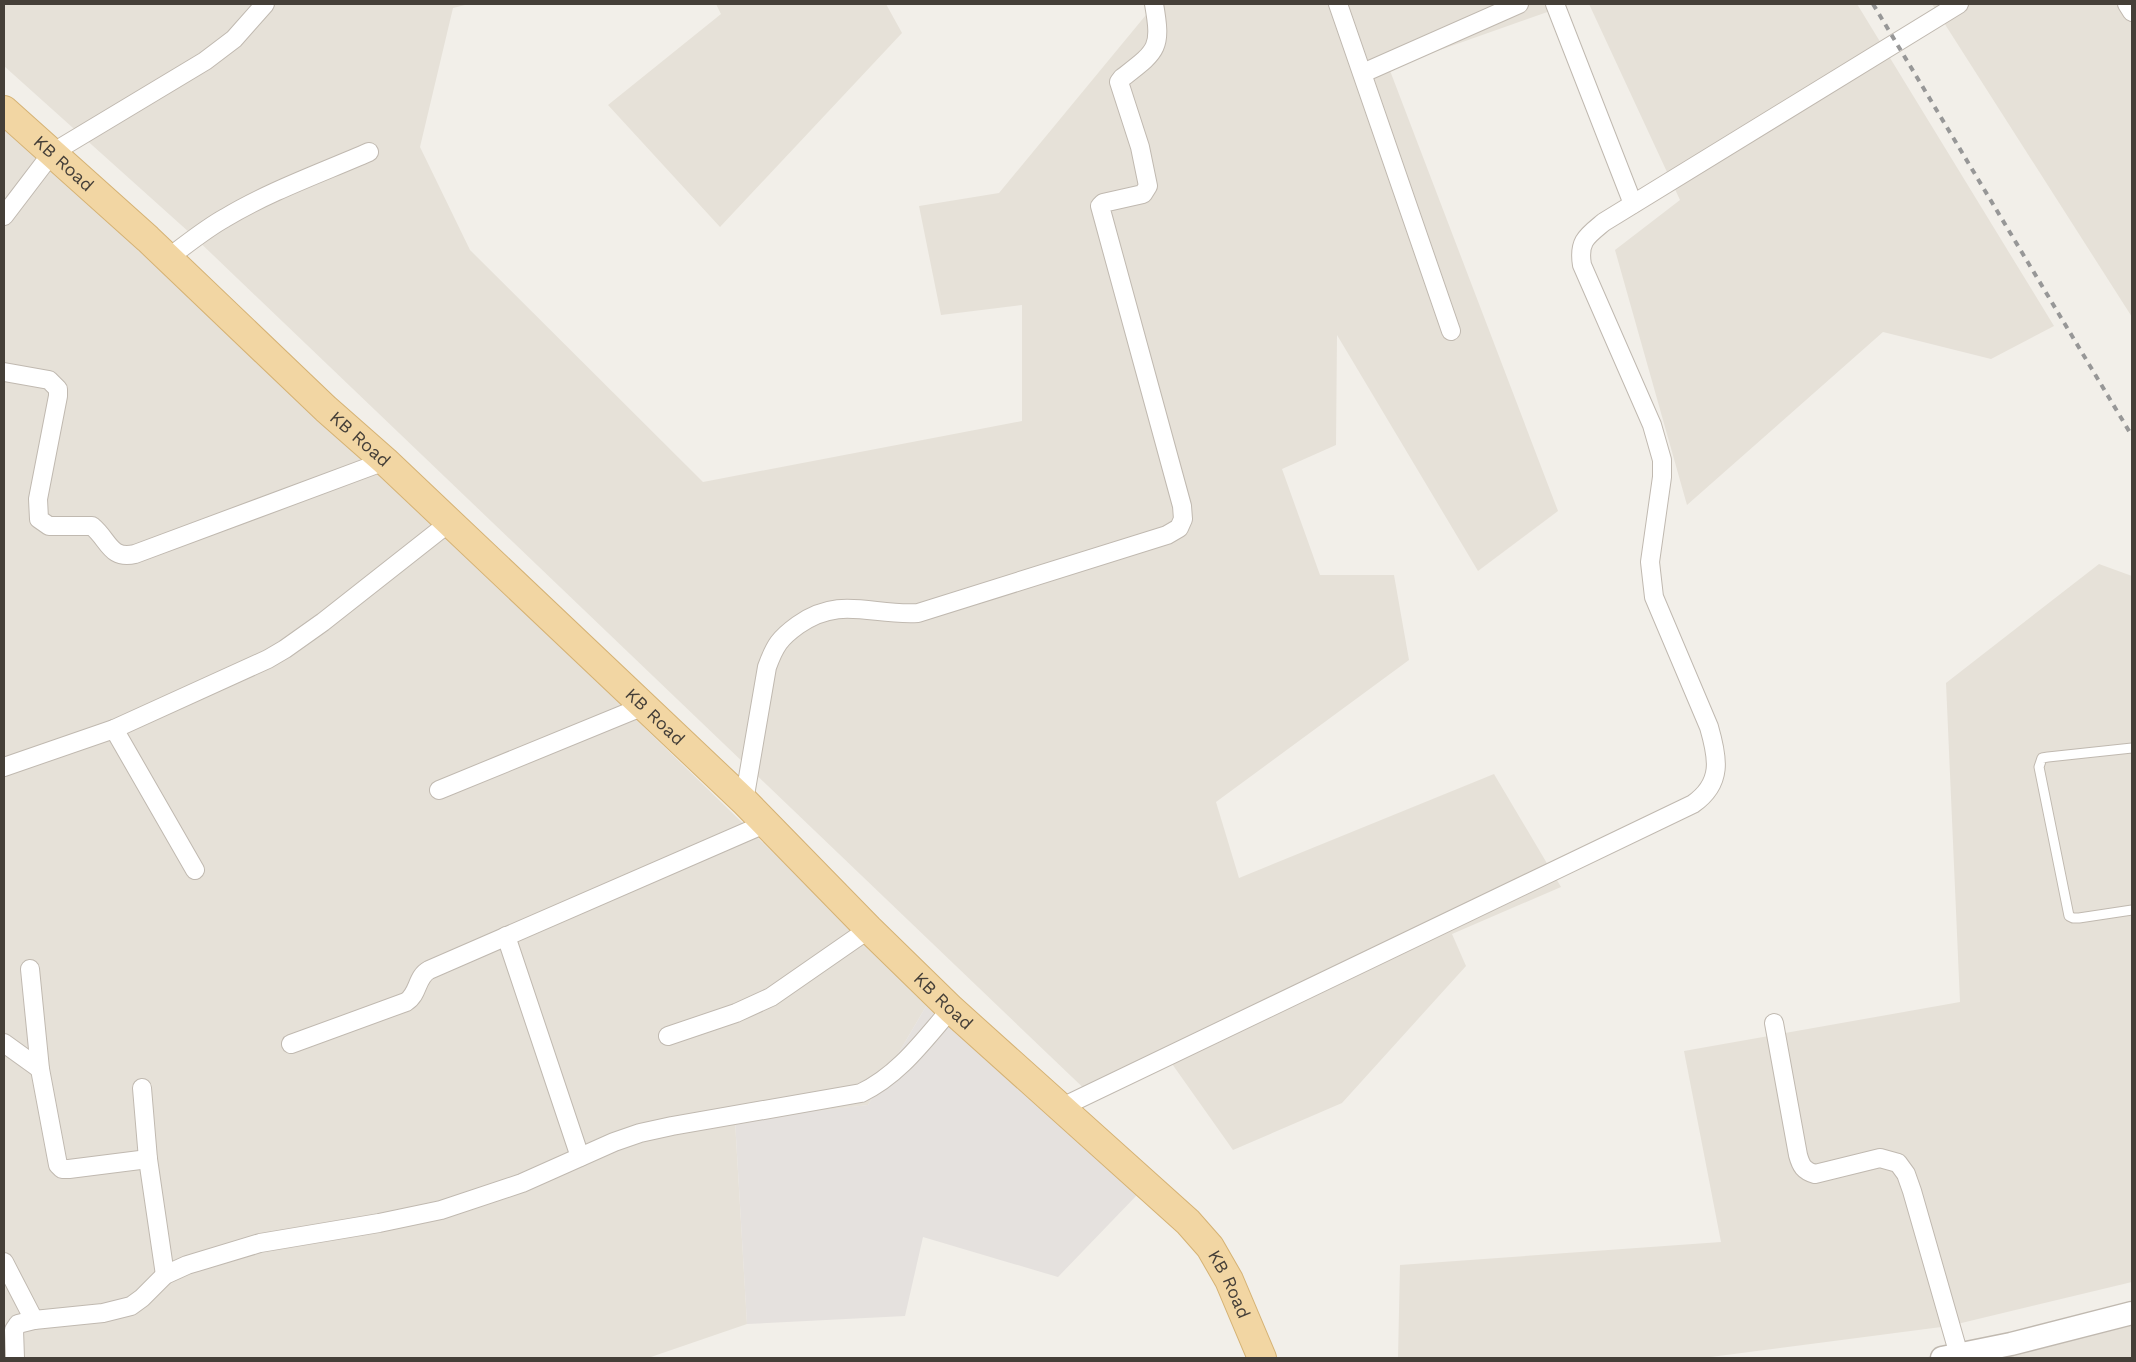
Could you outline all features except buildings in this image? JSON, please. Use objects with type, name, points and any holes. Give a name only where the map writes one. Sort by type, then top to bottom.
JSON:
[{"type":"main road","name":"KB Road","points":[[4,110],[168,258],[326,409],[385,461],[644,706],[767,823],[869,929],[951,1009],[1169,1204],[1210,1247],[1228,1280],[1262,1358]]},
{"type":"street","points":[[4,216],[52,153],[211,57],[234,39],[265,4]]},
{"type":"street","points":[[744,801],[767,667],[774,649],[782,636],[807,618],[835,608],[848,607],[898,614],[918,612],[1167,535],[1179,528],[1182,519],[1182,506],[1100,206],[1103,203],[1143,194],[1148,186],[1140,147],[1119,82],[1152,55],[1158,35],[1154,4]]},
{"type":"street","points":[[1338,4],[1451,331]]},
{"type":"street","points":[[1362,73],[1519,4]]},
{"type":"street","points":[[1555,4],[1633,204]]},
{"type":"street","points":[[1060,1108],[1693,804],[1704,796],[1712,784],[1716,770],[1715,749],[1711,734],[1654,597],[1651,581],[1650,562],[1662,476],[1662,460],[1652,425],[1582,264],[1580,252],[1582,242],[1604,222],[1959,4]]},
{"type":"street","points":[[2127,4],[2132,12]]},
{"type":"street","points":[[168,258],[237,211],[369,152]]},
{"type":"street","points":[[4,372],[49,380],[58,388],[38,499],[39,519],[50,526],[92,526],[115,553],[122,556],[135,554],[385,461]]},
{"type":"street","points":[[4,767],[114,729],[268,659],[285,649],[450,522]]},
{"type":"street","points":[[440,790],[644,706]]},
{"type":"street","points":[[114,729],[196,870]]},
{"type":"street","points":[[291,1044],[406,1002],[416,992],[424,972],[767,823]]},
{"type":"street","points":[[668,1036],[736,1013],[771,997],[869,929]]},
{"type":"street","points":[[506,936],[580,1157]]},
{"type":"street","points":[[30,969],[40,1069],[56,1159],[62,1169],[148,1159]]},
{"type":"street","points":[[15,1358],[14,1330],[18,1324],[34,1320],[103,1313],[131,1306],[165,1275],[186,1265],[260,1243],[379,1223],[441,1210],[505,1189],[614,1142],[658,1128],[861,1093],[893,1073],[951,1009]]},
{"type":"street","points":[[1774,1023],[1798,1155],[1802,1166],[1808,1172],[1816,1174],[1880,1158],[1898,1163],[1906,1174],[1912,1191],[1950,1356],[2011,1344],[2132,1313]]},
{"type":"street","points":[[4,1043],[40,1069]]},
{"type":"street","points":[[142,1088],[148,1159],[165,1275]]},
{"type":"street","points":[[4,1262],[34,1320]]},
{"type":"lane","points":[[2132,748],[2042,758],[2039,767],[2069,916],[2078,918],[2132,910]]},
{"type":"shaded area","points":[[4,4],[469,4],[453,8],[420,147],[470,250],[703,482],[1022,421],[1022,305],[941,315],[919,206],[999,193],[1155,4],[1570,4],[1389,68],[1558,511],[1478,571],[1337,335],[1336,445],[1282,469],[1320,575],[1394,575],[1409,660],[1216,802],[1239,878],[1494,774],[1561,887],[1452,934],[1466,966],[1342,1103],[1233,1150],[1170,1061],[1095,1099],[190,233],[4,66]]},
{"type":"shaded area","points":[[716,4],[886,4],[902,33],[720,227],[608,105],[721,14]]},
{"type":"shaded area","points":[[1589,4],[1857,4],[2054,326],[1991,359],[1883,332],[1687,505],[1615,250],[1680,200]]},
{"type":"shaded area","points":[[1932,4],[2132,4],[2132,317]]},
{"type":"shaded area","points":[[4,121],[366,457],[928,1003],[868,1105],[735,1121],[747,1324],[648,1358],[4,1358]]},
{"type":"shaded area","points":[[2099,564],[2132,576],[2132,1282],[1949,1326],[1703,1358],[1398,1358],[1400,1265],[1721,1242],[1684,1051],[1960,1002],[1946,683]]},
{"type":"shaded area","points":[[928,1003],[1137,1195],[1058,1277],[923,1237],[905,1316],[747,1324],[735,1120],[868,1105]]},
{"type":"shaded area","points":[[2132,1310],[2132,1358],[1923,1358],[2022,1337]]},
{"type":"railway","points":[[1873,4],[2132,436]]}]
